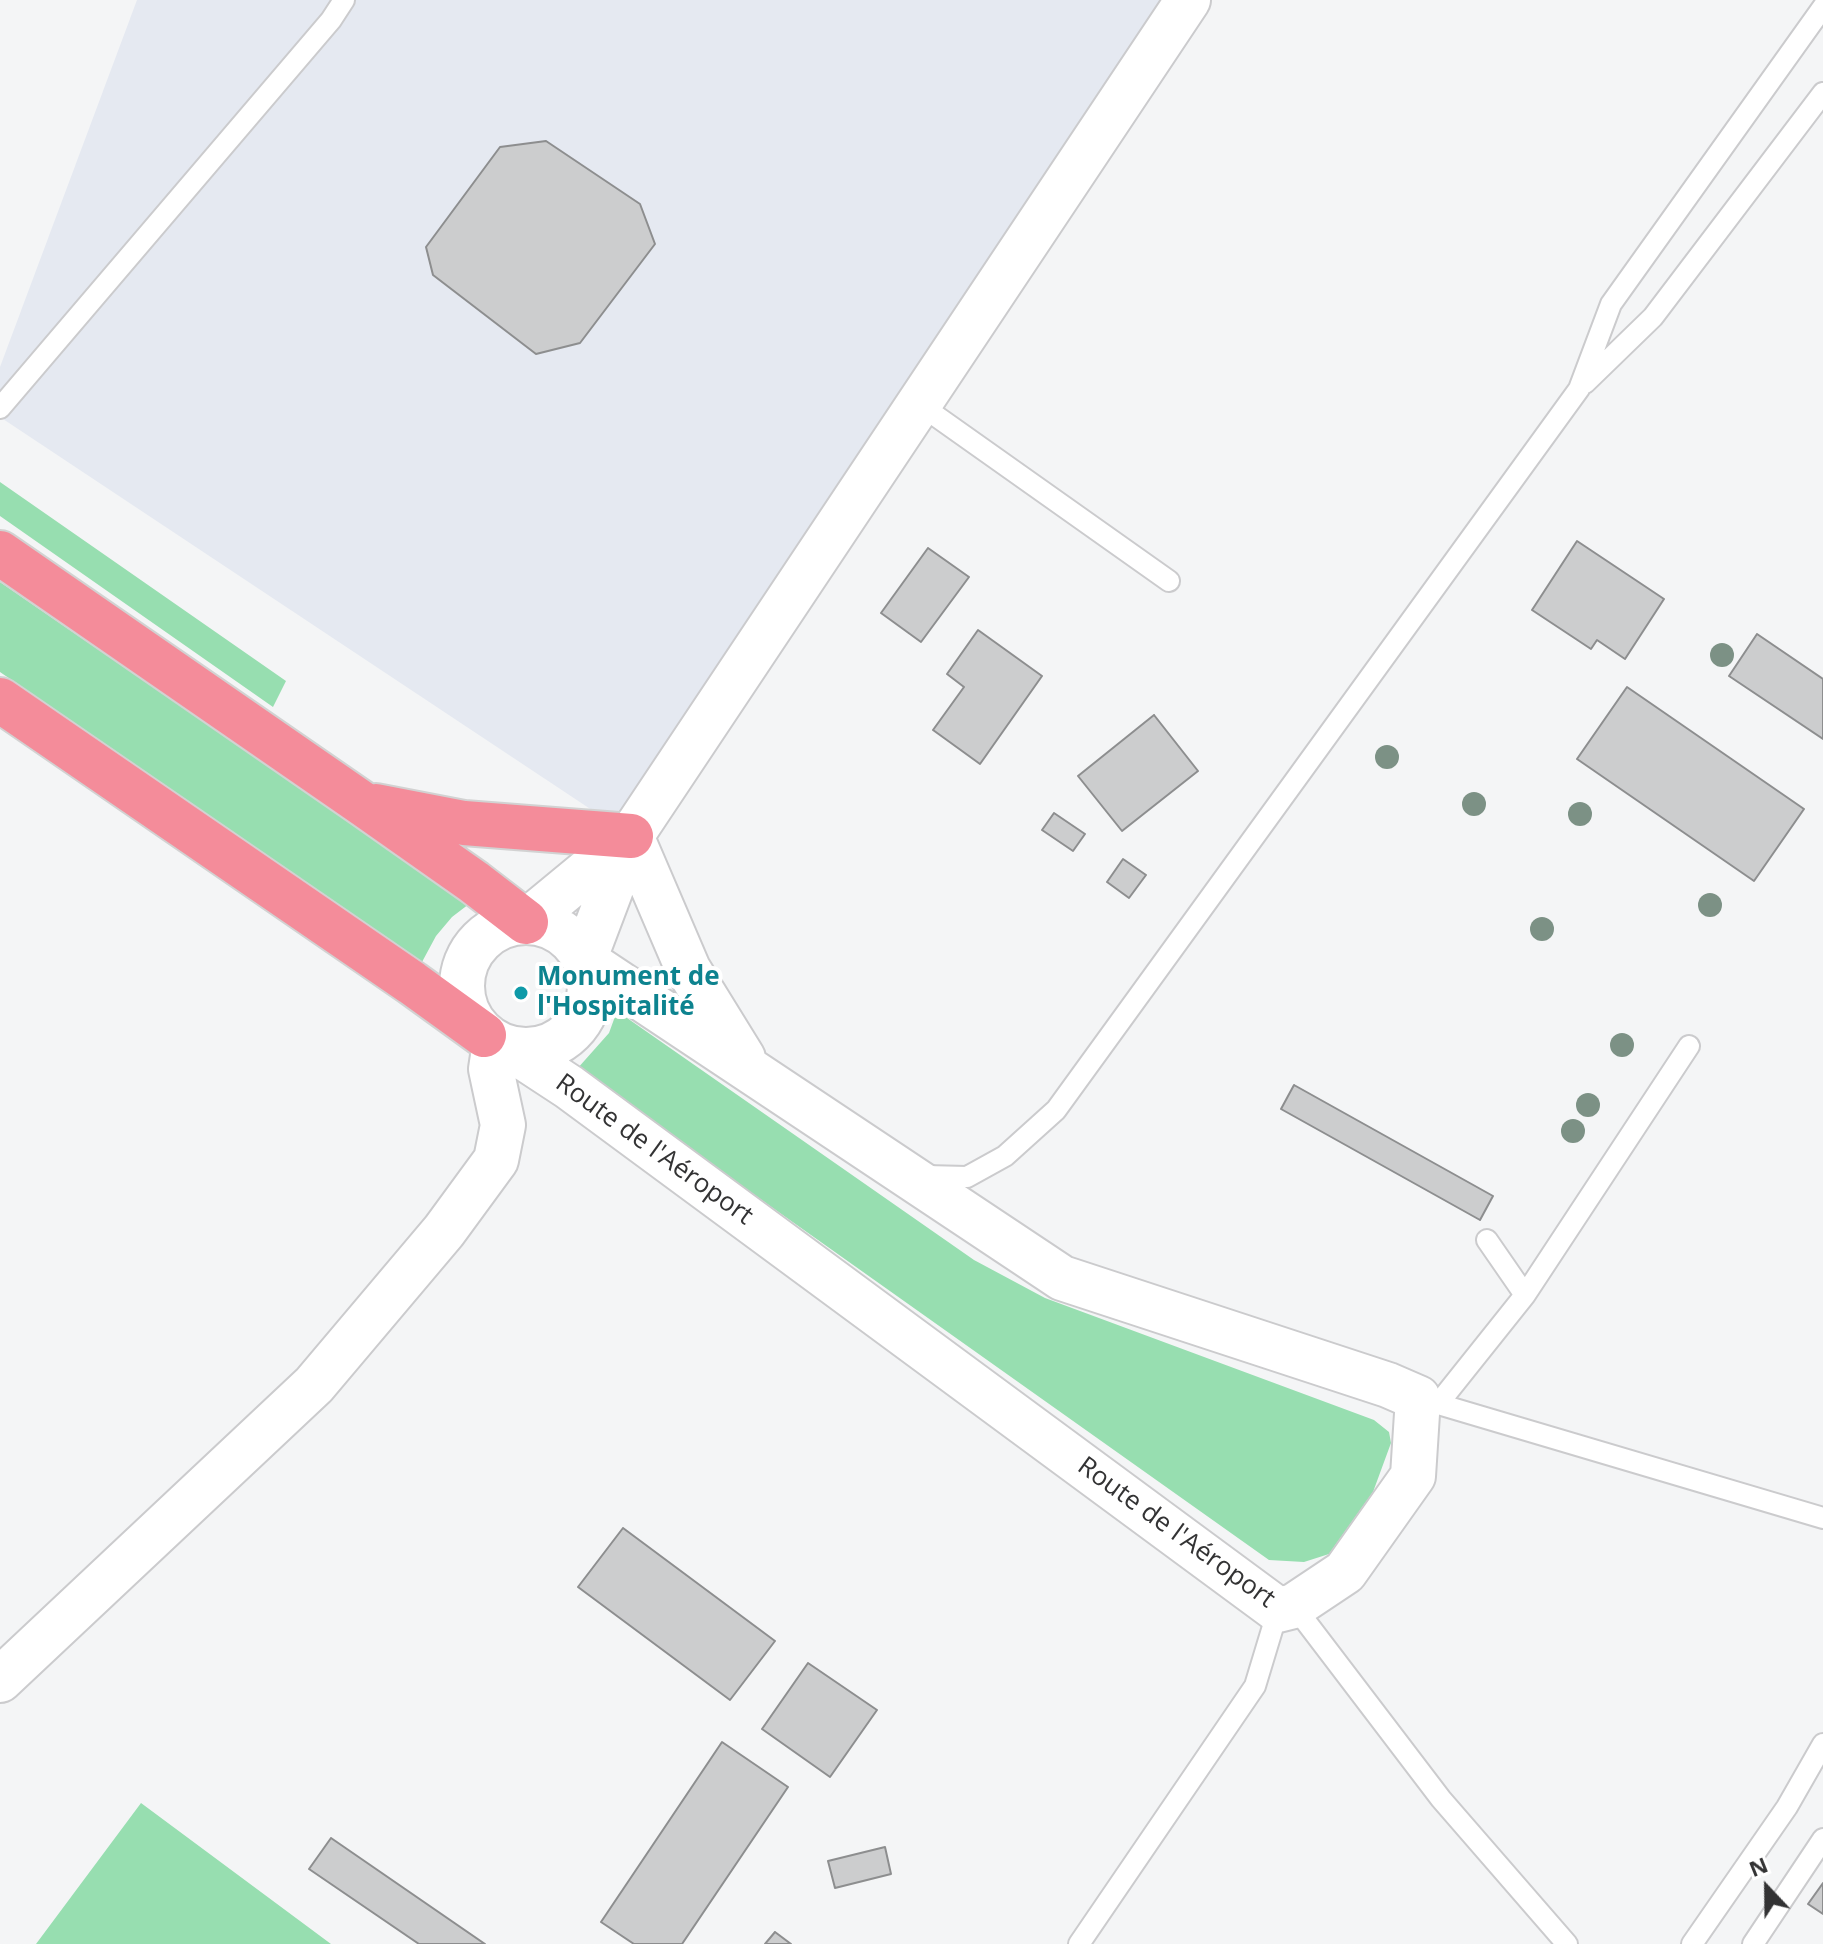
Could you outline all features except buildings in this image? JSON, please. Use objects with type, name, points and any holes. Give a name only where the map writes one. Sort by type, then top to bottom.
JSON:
[{"type":"highway","points":[[0,553],[363,804],[526,922]]},
{"type":"highway","points":[[0,700],[497,1043]]},
{"type":"highway","points":[[363,804],[464,823],[631,836]]},
{"type":"street","points":[[584,960],[631,836],[1188,0]]},
{"type":"street","points":[[526,922],[631,836]]},
{"type":"street","points":[[631,836],[688,969],[753,1073]]},
{"type":"street","points":[[526,922],[560,932],[574,944],[584,960],[589,979],[589,999],[581,1018],[569,1034],[551,1045],[532,1050],[497,1043],[470,1019],[462,998],[462,976],[470,954],[484,938],[503,926],[526,922]]},
{"type":"street","points":[[584,960],[1062,1278],[1388,1385],[1428,1401]]},
{"type":"street","points":[[0,1680],[314,1385],[444,1231],[496,1160],[503,1125],[491,1069],[497,1043]]},
{"type":"street","name":"Route de l'Aéroport","points":[[497,1043],[608,1115],[1286,1608],[1345,1572],[1413,1476],[1428,1401]]},
{"type":"lane","points":[[0,408],[331,20],[344,0]]},
{"type":"lane","points":[[1579,389],[1611,304],[1823,7]]},
{"type":"lane","points":[[900,1170],[935,1178],[967,1177],[1005,1156],[1056,1110],[1579,389],[1653,317],[1823,93]]},
{"type":"lane","points":[[919,404],[1169,581]]},
{"type":"lane","points":[[1689,1046],[1525,1295],[1428,1401],[1823,1518]]},
{"type":"lane","points":[[1487,1240],[1525,1295]]},
{"type":"lane","points":[[1079,1944],[1255,1686],[1286,1608],[1441,1799],[1567,1944]]},
{"type":"lane","points":[[1692,1944],[1787,1807],[1823,1744]]},
{"type":"lane","points":[[1753,1944],[1823,1839]]},
{"type":"shaded area","points":[[137,0],[1200,0],[631,836],[0,417],[0,367]]},
{"type":"green space","points":[[0,482],[286,681],[273,707],[0,516]]},
{"type":"green space","points":[[0,582],[469,904],[452,917],[436,936],[422,962],[0,672]]},
{"type":"green space","points":[[617,1011],[974,1260],[1045,1298],[1374,1420],[1389,1432],[1391,1443],[1373,1492],[1329,1554],[1304,1562],[1269,1560],[577,1069],[609,1033]]},
{"type":"green space","points":[[141,1803],[331,1944],[36,1944]]},
{"type":"place","name":"Monument de l'Hospitalité","points":[[521,993]]}]
